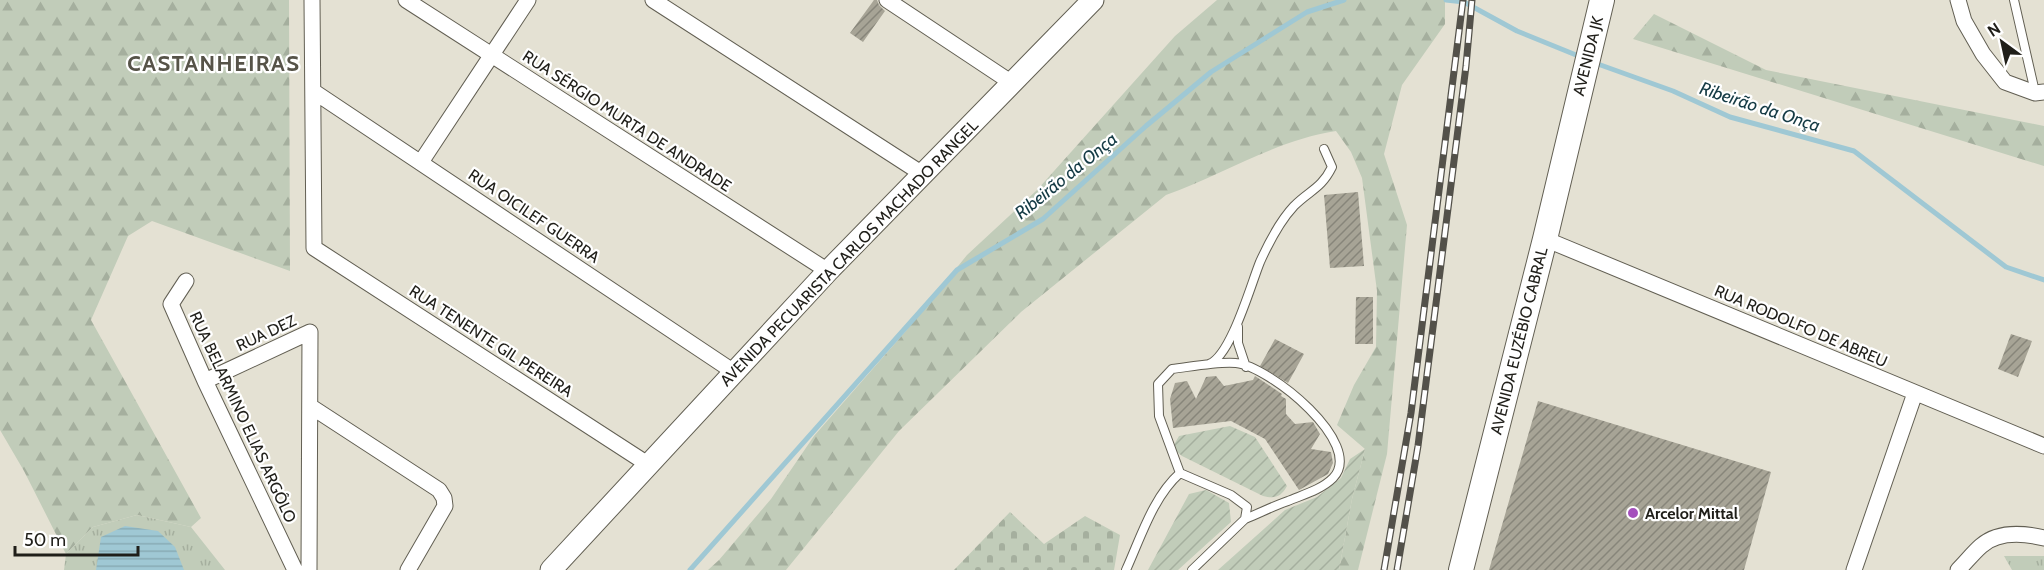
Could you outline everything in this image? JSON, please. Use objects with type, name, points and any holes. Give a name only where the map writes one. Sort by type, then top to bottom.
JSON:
[{"type":"main road","name":"AVENIDA JK","points":[[1575,112],[1599,9]]},
{"type":"main road","name":"AVENIDA EUZÉBIO CABRAL","points":[[1461,570],[1575,112]]},
{"type":"street","points":[[312,0],[313,92]]},
{"type":"street","name":"RUA SÉRGIO MURTA DE ANDRADE","points":[[406,0],[828,271]]},
{"type":"street","points":[[421,162],[528,0]]},
{"type":"street","points":[[652,0],[924,175]]},
{"type":"street","points":[[887,0],[1012,83]]},
{"type":"street","name":"AVENIDA PECUARISTA CARLOS MACHADO RANGEL","points":[[551,570],[828,271],[1094,0]]},
{"type":"street","points":[[1958,0],[1964,21],[1983,54],[2004,82],[2040,93]]},
{"type":"street","name":"RUA OICILEF GUERRA","points":[[313,92],[734,372]]},
{"type":"street","name":"RUA TENENTE GIL PEREIRA","points":[[313,92],[314,248],[649,465]]},
{"type":"street","name":"RUA RODOLFO DE ABREU","points":[[1545,239],[2044,446]]},
{"type":"street","name":"RUA BELARMINO ELIAS ARGÔLO","points":[[186,281],[171,304],[295,570]]},
{"type":"street","name":"RUA DEZ","points":[[205,381],[310,332],[310,406]]},
{"type":"street","points":[[1854,570],[1915,393]]},
{"type":"street","points":[[309,570],[310,406]]},
{"type":"street","points":[[310,406],[439,490],[444,498],[445,506],[408,570]]},
{"type":"street","points":[[1958,570],[1982,545],[1997,536],[2027,534],[2044,538]]},
{"type":"lane","points":[[2014,0],[2040,93]]},
{"type":"lane","points":[[1204,366],[1213,362],[1220,355],[1232,337],[1263,255],[1283,218],[1296,204],[1325,181],[1332,167],[1324,149]]},
{"type":"lane","points":[[1239,316],[1238,344],[1246,367]]},
{"type":"lane","points":[[1192,570],[1245,519],[1312,492],[1332,479],[1341,465],[1340,452],[1327,429],[1289,390],[1246,367],[1237,363],[1172,369],[1158,384],[1159,416],[1180,473],[1231,495],[1247,507],[1245,519]]},
{"type":"lane","points":[[1126,570],[1152,512],[1168,484],[1180,473]]},
{"type":"green space","points":[[0,0],[289,0],[290,271],[152,221],[128,236],[91,320],[201,518],[191,527],[137,515],[93,527],[66,554],[24,471],[0,430]]},
{"type":"green space","points":[[1217,0],[1445,0],[1445,24],[1402,85],[1384,154],[1407,225],[1387,454],[1358,570],[1339,570],[1352,499],[1365,449],[1337,425],[1354,385],[1376,347],[1377,291],[1362,178],[1351,152],[1336,131],[1292,142],[1166,195],[1021,312],[899,431],[786,570],[708,570],[771,499],[814,436],[905,332],[967,255],[1037,190],[1175,36]]},
{"type":"green space","points":[[1654,14],[1766,70],[2044,126],[2044,166],[1633,39]]},
{"type":"green space","points":[[1230,426],[1255,437],[1287,486],[1280,495],[1263,496],[1182,456],[1175,450],[1175,443],[1179,436]]},
{"type":"green space","points":[[1365,449],[1352,499],[1339,570],[1218,570],[1285,510],[1317,497],[1341,478],[1350,459]]},
{"type":"green space","points":[[1206,490],[1229,503],[1231,522],[1178,570],[1148,570],[1189,494]]},
{"type":"green space","points":[[1010,512],[1044,544],[1085,516],[1120,535],[1114,570],[954,570]]},
{"type":"green space","points":[[137,515],[191,527],[225,570],[64,570],[66,554],[93,527]]},
{"type":"green space","points":[[2004,556],[2044,556],[2044,570],[2012,570]]},
{"type":"water","points":[[125,526],[158,531],[175,547],[184,570],[96,570],[101,537]]},
{"type":"building","points":[[874,0],[877,0],[885,11],[863,42],[850,33]]},
{"type":"building","points":[[1358,192],[1364,266],[1330,268],[1324,195]]},
{"type":"building","points":[[1356,297],[1373,297],[1373,344],[1355,344]]},
{"type":"building","points":[[2011,334],[2032,341],[2018,377],[1998,369]]},
{"type":"building","points":[[1275,339],[1304,354],[1288,383],[1260,366]]},
{"type":"building","points":[[1216,376],[1224,386],[1253,380],[1255,376],[1282,394],[1281,396],[1286,399],[1286,414],[1295,424],[1313,422],[1320,434],[1311,449],[1331,452],[1333,463],[1328,474],[1299,490],[1265,439],[1231,421],[1173,428],[1170,399],[1175,383],[1187,381],[1196,399],[1206,377]]},
{"type":"building","name":"Arcelor Mittal","points":[[1538,401],[1771,472],[1744,570],[1489,570]]},
{"type":"waterway","name":"Ribeirão da Onça","points":[[690,570],[957,270],[1043,219],[1146,126],[1211,72],[1307,12],[1344,0]]},
{"type":"waterway","name":"Ribeirão da Onça","points":[[1446,0],[1464,2],[1517,31],[1581,57]]},
{"type":"waterway","name":"Ribeirão da Onça","points":[[1595,63],[1673,91],[1730,117],[1854,151],[2006,267],[2044,280]]},
{"type":"railway","points":[[1384,570],[1411,413],[1463,0]]},
{"type":"railway","points":[[1397,570],[1418,446],[1466,66],[1472,0]]},
{"type":"place","name":"Arcelor Mittal","points":[[1633,513]]},
{"type":"district","name":"CASTANHEIRAS","points":[[214,63]]}]
